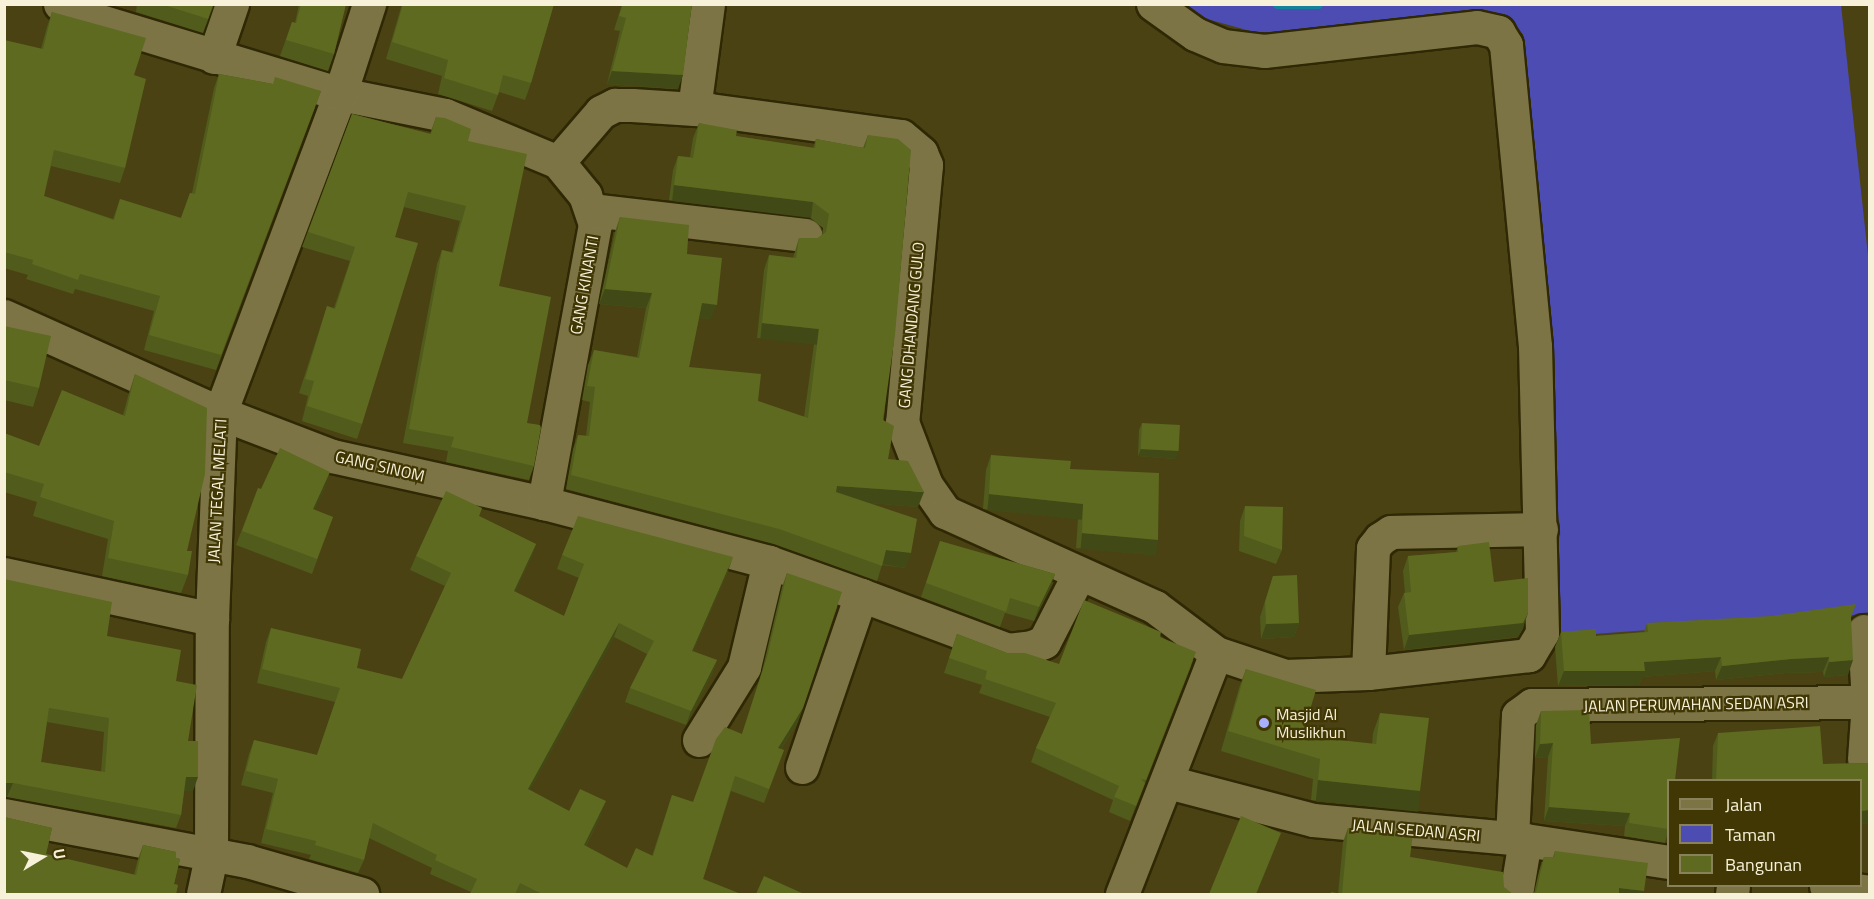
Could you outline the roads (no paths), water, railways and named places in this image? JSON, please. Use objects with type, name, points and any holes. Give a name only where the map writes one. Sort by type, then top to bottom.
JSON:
[{"type":"street","name":"GANG KINANTI","points":[[60,4],[98,12],[214,57],[340,94],[445,115],[558,162],[585,195],[596,224],[544,503]]},
{"type":"street","points":[[214,57],[232,4]]},
{"type":"street","name":"JALAN TEGAL MELATI","points":[[203,894],[211,855],[212,619],[220,413],[340,94],[369,4]]},
{"type":"street","points":[[694,109],[708,4]]},
{"type":"street","points":[[1154,4],[1195,34],[1223,46],[1264,51],[1478,27],[1498,32],[1506,45],[1535,346],[1541,529],[1391,532],[1380,539],[1373,548],[1368,673]]},
{"type":"street","name":"GANG DHANDANG GULO","points":[[558,162],[601,112],[615,105],[694,109],[900,136],[921,153],[926,165],[902,422],[912,455],[945,512],[1155,608],[1216,653],[1285,676],[1368,673],[1529,655],[1542,633],[1541,529]]},
{"type":"street","points":[[592,210],[806,235]]},
{"type":"street","name":"GANG SINOM","points":[[4,316],[220,413],[332,456],[544,503],[769,562],[1008,650],[1032,647],[1044,642],[1079,574]]},
{"type":"street","points":[[699,740],[744,667],[769,562]]},
{"type":"street","points":[[4,574],[212,619]]},
{"type":"street","points":[[802,767],[861,596]]},
{"type":"street","points":[[1864,631],[1868,702],[1864,759]]},
{"type":"street","points":[[1122,894],[1168,782],[1216,653]]},
{"type":"street","name":"JALAN PERUMAHAN SEDAN ASRI","points":[[1518,839],[1516,730],[1518,715],[1524,708],[1868,702]]},
{"type":"street","name":"JALAN SEDAN ASRI","points":[[1168,782],[1313,820],[1518,839],[1667,862]]},
{"type":"street","points":[[4,815],[247,861],[362,894]]},
{"type":"street","points":[[1516,894],[1518,839]]},
{"type":"street","points":[[1838,887],[1869,892]]},
{"type":"waterway","points":[[1277,4],[1318,4]]},
{"type":"place","name":"Masjid Al Muslikhun","points":[[1264,723]]}]
